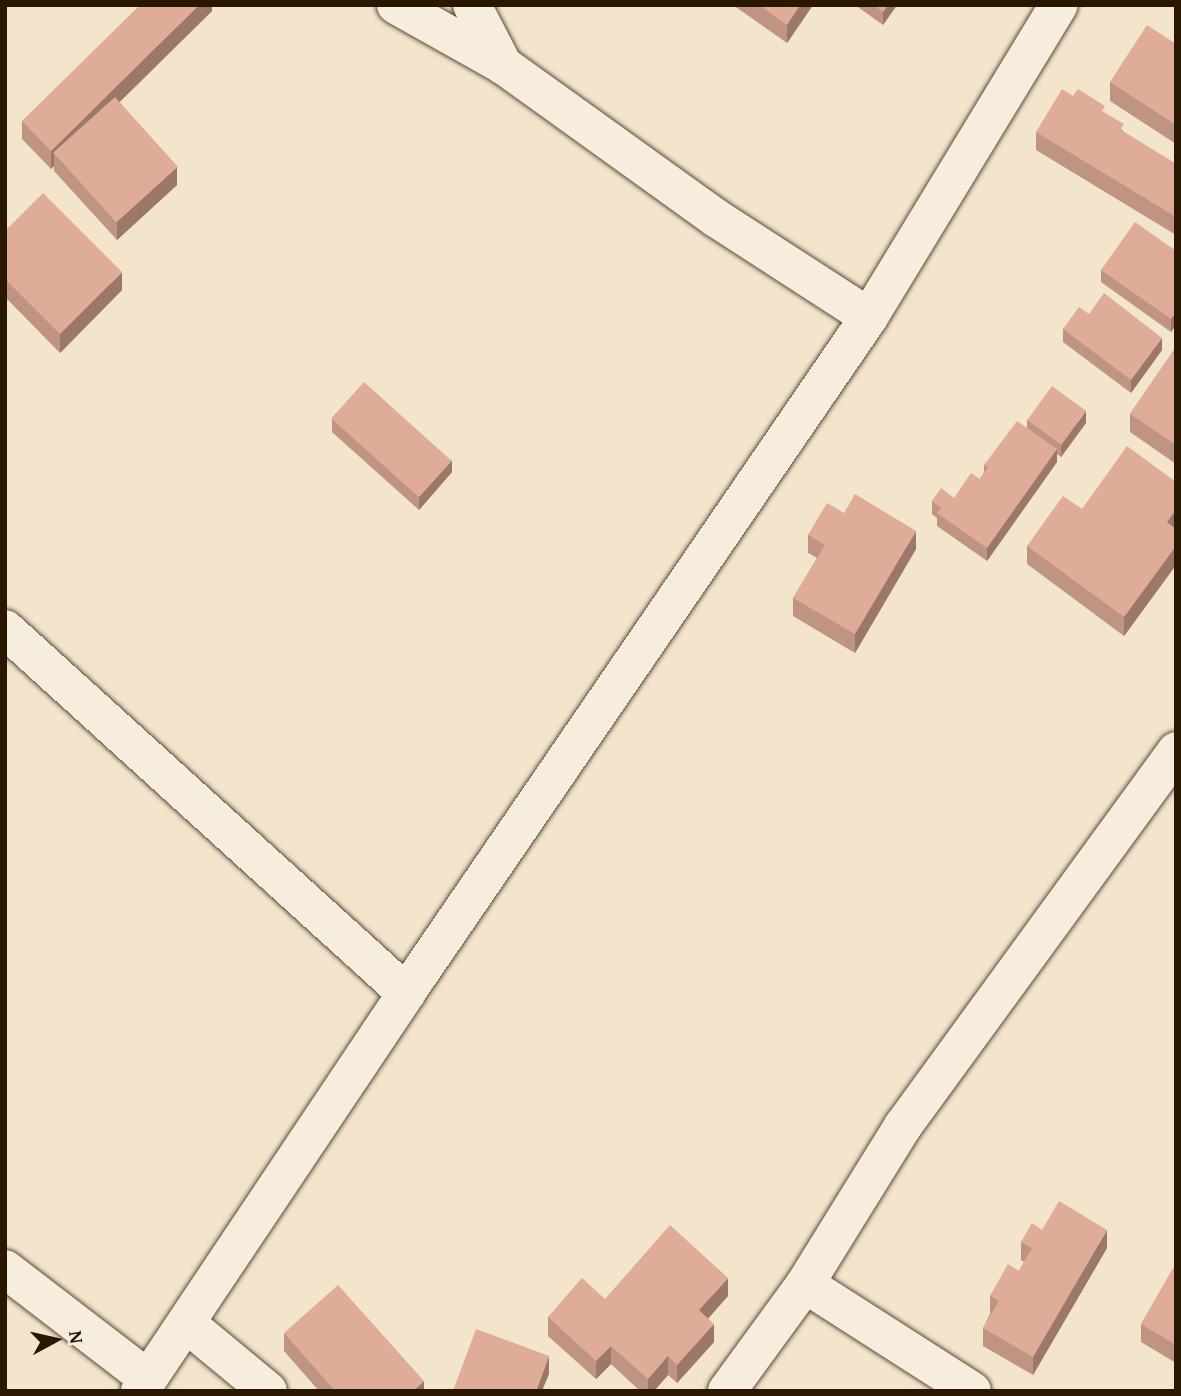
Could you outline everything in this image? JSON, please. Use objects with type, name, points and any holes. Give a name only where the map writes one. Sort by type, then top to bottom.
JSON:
[{"type":"street","points":[[396,5],[503,65],[716,218],[869,317]]},
{"type":"street","points":[[472,5],[503,65]]},
{"type":"street","points":[[5,1269],[144,1384],[187,1324],[406,993],[869,317],[1059,5]]},
{"type":"street","points":[[5,629],[406,993]]},
{"type":"street","points":[[727,1391],[805,1284],[903,1126],[1176,751]]},
{"type":"street","points":[[805,1284],[972,1391]]},
{"type":"street","points":[[187,1324],[268,1391]]},
{"type":"building","points":[[140,5],[199,5],[51,151],[22,121]]},
{"type":"building","points":[[759,5],[800,5],[787,25]]},
{"type":"building","points":[[874,5],[888,5],[883,12]]},
{"type":"building","points":[[1147,25],[1176,44],[1176,125],[1110,82]]},
{"type":"building","points":[[1062,89],[1073,96],[1078,89],[1105,106],[1102,111],[1124,124],[1120,130],[1176,164],[1176,217],[1036,132]]},
{"type":"building","points":[[115,97],[178,167],[116,222],[53,153]]},
{"type":"building","points":[[43,193],[122,272],[60,334],[5,279],[5,231]]},
{"type":"building","points":[[1135,222],[1176,251],[1176,312],[1171,319],[1101,270]]},
{"type":"building","points":[[1104,293],[1162,338],[1131,380],[1063,329],[1079,307],[1089,314]]},
{"type":"building","points":[[1176,347],[1176,445],[1130,414]]},
{"type":"building","points":[[364,382],[452,461],[419,497],[331,418]]},
{"type":"building","points":[[1052,386],[1086,411],[1061,445],[1027,420]]},
{"type":"building","points":[[1017,421],[1057,449],[987,548],[937,513],[941,508],[932,501],[941,488],[954,498],[971,473],[980,479],[988,467],[984,465]]},
{"type":"building","points":[[1127,446],[1176,482],[1176,510],[1167,522],[1176,529],[1176,546],[1124,617],[1027,546],[1063,496],[1082,509]]},
{"type":"building","points":[[855,494],[916,531],[855,634],[793,598],[825,545],[808,535],[827,503],[844,513]]},
{"type":"building","points":[[1059,1201],[1107,1230],[1033,1357],[983,1328],[999,1301],[990,1296],[1008,1264],[1019,1271],[1032,1248],[1021,1242],[1032,1223],[1042,1230]]},
{"type":"building","points":[[670,1225],[728,1278],[699,1310],[714,1324],[677,1365],[668,1356],[648,1379],[611,1346],[596,1361],[548,1317],[582,1278],[605,1299]]},
{"type":"building","points":[[1173,1268],[1176,1270],[1176,1345],[1141,1324]]},
{"type":"building","points":[[338,1285],[424,1381],[413,1391],[335,1391],[284,1333]]},
{"type":"building","points":[[476,1329],[549,1356],[536,1391],[453,1391]]}]
